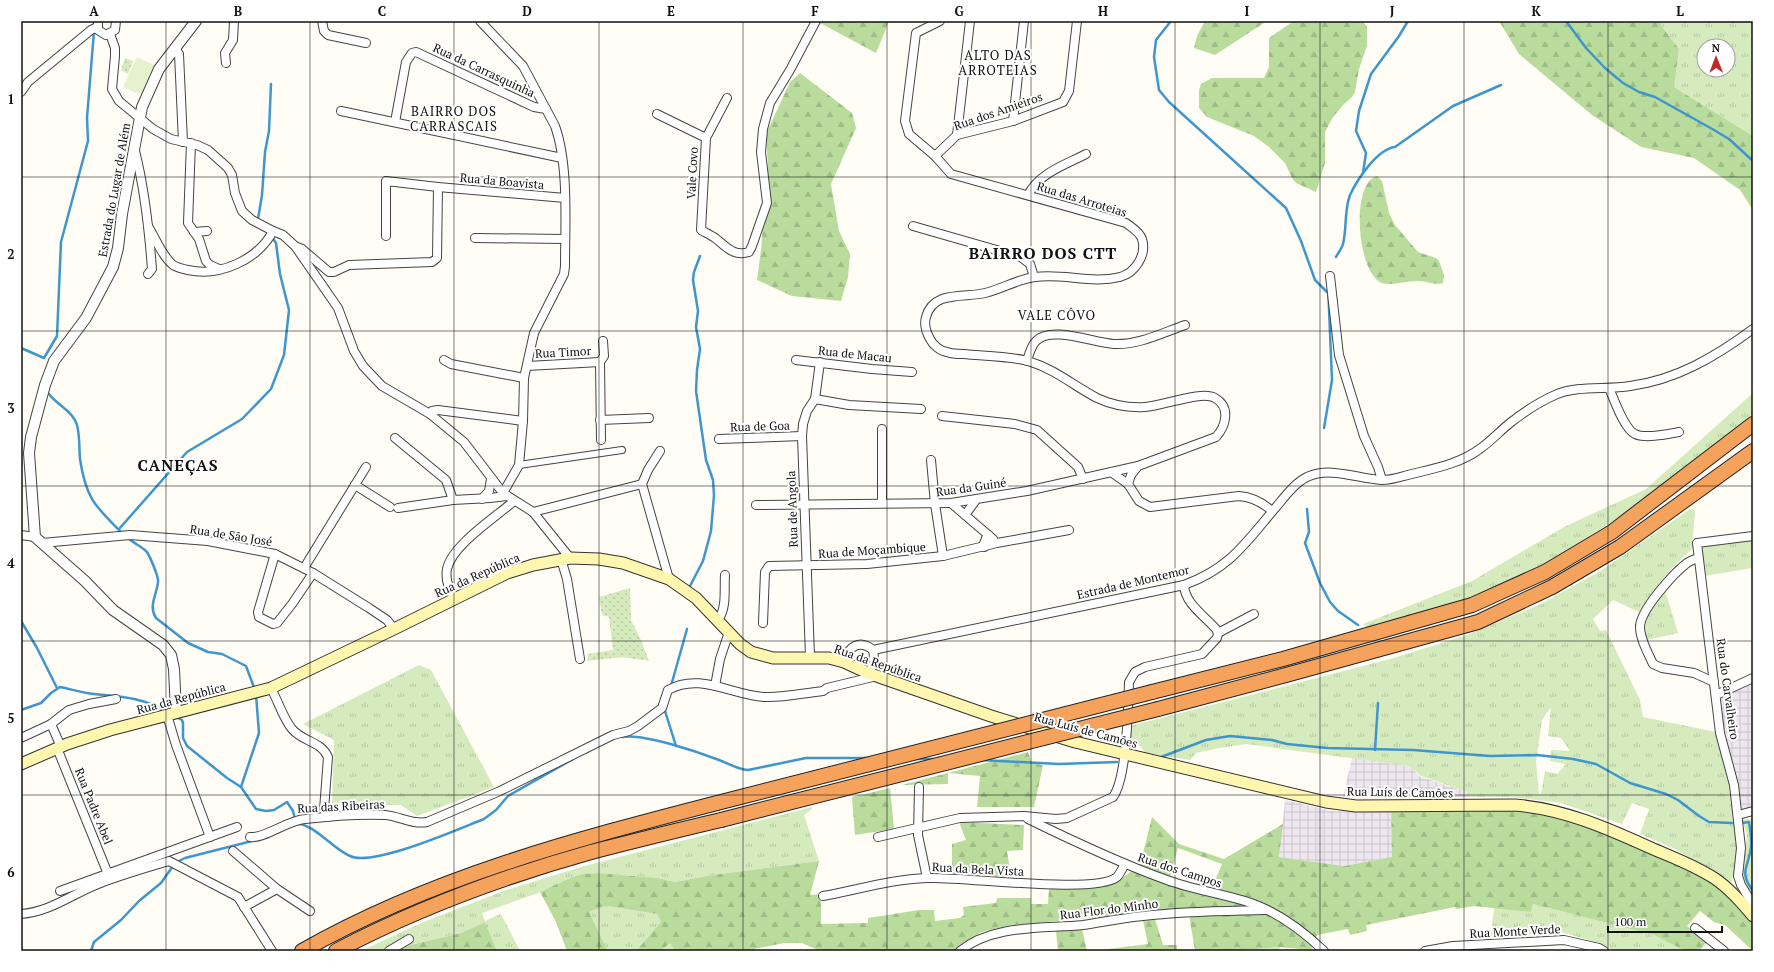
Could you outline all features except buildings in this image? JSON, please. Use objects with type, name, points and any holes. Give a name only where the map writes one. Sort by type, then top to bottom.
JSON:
[{"type":"highway","points":[[302,951],[328,936],[422,892],[514,859],[584,837],[1283,659],[1472,605],[1545,572],[1612,532],[1753,424]]},
{"type":"highway","points":[[336,951],[427,908],[519,875],[590,853],[1158,709],[1478,622],[1552,587],[1620,547],[1753,451]]},
{"type":"main road","name":"Rua da República","points":[[21,764],[59,748],[110,730],[271,688],[394,630],[507,574],[533,564],[566,558],[599,559],[623,563],[669,579],[696,598],[740,644],[751,652],[773,658],[829,658],[844,662],[957,704]]},
{"type":"main road","name":"Rua Luís de Camões","points":[[957,704],[1074,742],[1326,802],[1356,806],[1515,805],[1538,807],[1562,812],[1600,825],[1697,868],[1715,879],[1732,893],[1753,916]]},
{"type":"street","points":[[21,92],[28,82],[91,30],[98,25],[103,34],[110,34],[117,28],[116,21]]},
{"type":"street","name":"Estrada do Lugar de Além","points":[[39,540],[29,453],[31,436],[45,385],[54,360],[86,318],[113,267],[118,248],[122,214],[140,117],[155,77],[196,21]]},
{"type":"street","points":[[226,63],[226,53],[232,40],[234,21]]},
{"type":"street","points":[[322,21],[324,31],[328,35],[366,43]]},
{"type":"street","points":[[480,21],[523,66],[559,136],[565,198],[564,274],[537,324],[524,378],[523,421],[519,465],[505,494]]},
{"type":"street","name":"Vale Covo","points":[[727,98],[706,138],[701,230],[715,238],[727,249],[738,252],[749,252],[767,203],[762,152],[763,129],[770,103],[790,70],[816,21]]},
{"type":"street","name":"Rua das Arroteias","points":[[940,21],[916,33],[905,121],[909,134],[935,156],[951,174],[1126,223],[1142,238],[1140,260],[1129,274],[1121,277],[1098,280],[1063,276],[1034,277],[986,293],[968,296],[950,296],[939,300],[931,306],[925,323],[926,332],[933,344],[946,352],[1027,361],[1044,367],[1098,399],[1115,404],[1132,407],[1159,406],[1203,395],[1216,398],[1223,405],[1226,418],[1221,432],[1216,437],[1138,466]]},
{"type":"street","points":[[957,135],[970,21]]},
{"type":"street","points":[[1013,121],[1024,21]]},
{"type":"street","name":"Rua dos Amieiros","points":[[935,156],[957,135],[1013,121],[1063,102],[1069,91],[1077,21]]},
{"type":"street","points":[[110,34],[115,48],[112,89],[119,101],[140,117],[147,125],[169,138],[187,142],[208,150],[228,168],[232,175],[235,193],[242,211],[252,220],[276,232],[295,246],[302,249],[329,272],[334,272],[349,265],[436,261],[438,188]]},
{"type":"street","points":[[175,48],[179,52],[187,142],[189,226],[199,239],[206,261],[210,265],[220,269]]},
{"type":"street","name":"Rua da Carrasquinha","points":[[395,122],[406,62],[412,53],[416,52],[534,107],[546,109]]},
{"type":"street","points":[[341,110],[562,158]]},
{"type":"street","points":[[657,114],[706,138]]},
{"type":"street","points":[[134,150],[144,193],[148,226],[152,269],[148,274]]},
{"type":"street","points":[[1028,195],[1032,186],[1040,178],[1086,154]]},
{"type":"street","name":"Rua da Boavista","points":[[386,236],[386,181],[438,188],[565,198]]},
{"type":"street","points":[[148,226],[167,258],[176,267],[201,272],[237,264],[246,259],[276,232]]},
{"type":"street","points":[[914,226],[1021,257],[1030,264],[1034,277]]},
{"type":"street","points":[[194,232],[207,231]]},
{"type":"street","points":[[475,238],[565,239]]},
{"type":"street","points":[[295,246],[338,308],[354,351],[363,366],[382,386],[430,414],[464,442],[491,479],[505,494],[533,512],[566,558],[567,579],[580,659]]},
{"type":"street","points":[[1330,276],[1339,355],[1364,436],[1378,466],[1382,480]]},
{"type":"street","points":[[1027,361],[1035,342],[1042,336],[1050,334],[1114,344],[1141,342],[1185,324]]},
{"type":"street","name":"Estrada de Montemor","points":[[873,650],[1184,585],[1199,579],[1225,564],[1240,550],[1293,487],[1307,477],[1320,473],[1331,472],[1382,480],[1444,466],[1467,457],[1481,448],[1511,422],[1541,402],[1557,394],[1572,390],[1609,388],[1652,382],[1676,375],[1693,367],[1753,329]]},
{"type":"street","name":"Rua Timor","points":[[601,440],[600,362],[604,356],[603,341]]},
{"type":"street","points":[[444,360],[451,364],[524,378]]},
{"type":"street","name":"Rua de Macau","points":[[796,360],[912,372]]},
{"type":"street","name":"Rua Timor","points":[[527,366],[600,362]]},
{"type":"street","name":"Rua de Angola","points":[[810,657],[802,436],[803,424],[807,411],[815,399],[820,362]]},
{"type":"street","points":[[1609,388],[1629,430],[1635,434],[1658,435],[1679,432]]},
{"type":"street","points":[[815,399],[849,405],[921,409]]},
{"type":"street","points":[[430,414],[432,411],[438,410],[523,421]]},
{"type":"street","points":[[942,416],[1015,424],[1037,430],[1078,467],[1083,479]]},
{"type":"street","points":[[600,420],[648,418]]},
{"type":"street","points":[[882,429],[882,503]]},
{"type":"street","name":"Rua de Goa","points":[[719,439],[802,436]]},
{"type":"street","points":[[395,438],[446,480],[453,500]]},
{"type":"street","points":[[519,465],[622,450]]},
{"type":"street","points":[[660,451],[648,470],[642,484],[669,579]]},
{"type":"street","points":[[931,460],[935,504],[943,556]]},
{"type":"street","points":[[1128,484],[1131,475],[1138,466]]},
{"type":"street","name":"Rua da Guiné","points":[[756,505],[804,506],[882,503],[951,503],[976,500],[1083,479],[1138,466]]},
{"type":"street","points":[[304,568],[366,467]]},
{"type":"street","points":[[1111,472],[1128,484],[1139,501],[1150,507],[1239,496],[1248,497],[1262,503],[1272,511]]},
{"type":"street","points":[[482,499],[489,491],[491,479]]},
{"type":"street","points":[[533,512],[642,484]]},
{"type":"street","points":[[355,485],[394,508],[453,500],[482,499],[505,494]]},
{"type":"street","points":[[965,515],[976,500]]},
{"type":"street","points":[[455,599],[446,577],[447,568],[451,560],[458,549],[482,526],[514,501]]},
{"type":"street","points":[[951,503],[988,536],[1000,543]]},
{"type":"street","name":"Rua de Moçambique","points":[[764,623],[767,569],[773,565],[806,566],[867,564],[943,556],[984,546],[1069,530]]},
{"type":"street","name":"Rua de São José","points":[[21,535],[39,540],[130,535],[208,541],[275,554],[313,573],[387,620],[394,630]]},
{"type":"street","points":[[984,546],[988,536]]},
{"type":"street","name":"Rua do Carvalheiro","points":[[1753,536],[1697,543],[1720,733],[1731,768],[1738,815],[1741,848],[1738,876],[1740,885],[1753,905]]},
{"type":"street","points":[[39,540],[113,610],[163,645],[171,655],[174,669],[172,714],[176,745],[210,837]]},
{"type":"street","points":[[275,554],[258,612],[259,617],[273,624],[277,622],[292,604],[313,573]]},
{"type":"street","points":[[1698,558],[1688,562],[1660,589],[1645,612],[1640,624],[1640,634],[1653,664],[1662,668],[1694,673],[1714,682]]},
{"type":"street","points":[[718,620],[722,614],[723,608],[725,575]]},
{"type":"street","points":[[1184,585],[1184,591],[1192,605],[1209,621],[1218,633]]},
{"type":"street","points":[[878,837],[960,818],[1024,816],[1056,819],[1067,818],[1113,797],[1118,790],[1124,753],[1130,682],[1135,672],[1145,667],[1202,654],[1211,646],[1217,638],[1218,633],[1254,614]]},
{"type":"street","points":[[729,632],[720,659],[715,686],[766,698],[823,691],[827,688],[873,674],[873,650],[868,646],[861,644],[854,645],[845,656],[844,662]]},
{"type":"street","points":[[1716,695],[1753,678]]},
{"type":"street","name":"Rua das Ribeiras","points":[[250,837],[259,836],[299,819],[383,815],[422,823],[500,791],[613,735],[630,731],[662,708],[672,688],[689,682],[700,682],[715,686]]},
{"type":"street","points":[[271,688],[291,728],[303,738],[319,745],[328,757],[324,810],[328,817]]},
{"type":"street","points":[[21,738],[51,724],[69,710],[89,704],[116,699]]},
{"type":"street","name":"Rua Padre Abel","points":[[51,724],[108,874]]},
{"type":"street","points":[[919,787],[918,835],[927,878]]},
{"type":"street","points":[[1738,815],[1753,811]]},
{"type":"street","name":"Rua dos Campos","points":[[1024,816],[1125,864],[1180,884],[1252,903],[1284,919],[1305,933],[1324,951]]},
{"type":"street","points":[[60,891],[237,827]]},
{"type":"street","points":[[233,851],[277,889],[310,911]]},
{"type":"street","points":[[21,914],[28,914],[54,906],[97,884],[169,861],[238,897],[272,951]]},
{"type":"street","name":"Rua da Bela Vista","points":[[823,896],[927,878],[1063,885],[1092,883],[1117,877],[1125,864]]},
{"type":"street","points":[[244,907],[277,889]]},
{"type":"street","name":"Rua Flor do Minho","points":[[960,951],[976,940],[1002,932],[1083,925],[1157,915],[1266,910]]},
{"type":"street","points":[[1695,928],[1724,951]]},
{"type":"street","points":[[389,951],[409,939]]},
{"type":"street","name":"Rua Monte Verde","points":[[1425,951],[1460,946],[1564,940],[1599,948],[1604,951]]},
{"type":"shaded area","points":[[1753,681],[1753,807],[1732,817],[1729,785],[1716,732],[1728,739],[1722,725],[1721,698]]},
{"type":"shaded area","points":[[1352,758],[1409,766],[1421,777],[1468,792],[1468,797],[1343,797]]},
{"type":"shaded area","points":[[1285,800],[1333,811],[1391,812],[1393,857],[1344,866],[1279,857]]},
{"type":"green space","points":[[822,21],[889,21],[876,53],[820,23]]},
{"type":"green space","points":[[1205,21],[1267,21],[1215,55],[1194,48],[1197,36]]},
{"type":"green space","points":[[1294,21],[1363,21],[1367,27],[1367,45],[1359,69],[1355,92],[1333,117],[1325,132],[1325,163],[1316,192],[1296,183],[1285,163],[1269,147],[1254,136],[1207,117],[1199,108],[1199,90],[1201,84],[1212,78],[1264,78],[1269,67],[1269,38]]},
{"type":"green space","points":[[1499,21],[1658,21],[1679,49],[1674,87],[1753,136],[1753,210],[1740,190],[1694,158],[1641,147],[1592,115],[1519,54]]},
{"type":"green space","points":[[1658,21],[1753,21],[1753,136],[1674,87],[1679,49]]},
{"type":"green space","points":[[137,57],[154,65],[141,95],[123,87]]},
{"type":"green space","points":[[125,58],[133,61],[128,74],[121,70]]},
{"type":"green space","points":[[800,73],[852,113],[856,128],[831,184],[839,231],[850,254],[848,277],[841,301],[792,296],[757,280],[768,165],[766,134],[790,82]]},
{"type":"green space","points":[[1377,176],[1382,181],[1389,213],[1395,225],[1418,252],[1436,258],[1439,261],[1444,275],[1443,283],[1437,284],[1412,281],[1386,284],[1382,283],[1374,276],[1367,263],[1362,247],[1360,211],[1363,194],[1368,182]]},
{"type":"green space","points":[[1753,393],[1753,417],[1613,521],[1534,571],[1470,600],[1367,628],[1363,624],[1472,581],[1564,527],[1646,489]]},
{"type":"green space","points":[[1690,509],[1695,510],[1692,549],[1663,578],[1639,612],[1613,600],[1593,619],[1600,631],[1606,630],[1640,700],[1643,717],[1716,732],[1729,785],[1732,817],[1737,831],[1736,866],[1731,883],[1675,849],[1640,834],[1649,809],[1632,803],[1622,824],[1561,803],[1512,797],[1468,797],[1468,792],[1421,776],[1409,766],[1246,744],[1196,753],[1190,760],[1146,753],[1131,737],[1130,726],[1394,658],[1464,636],[1541,604],[1602,570]],"holes":[[[1551,707],[1548,736],[1561,738],[1570,751],[1551,750],[1550,761],[1566,764],[1557,774],[1545,771],[1541,794],[1539,794],[1536,762],[1542,720]]]},
{"type":"green space","points":[[1753,540],[1753,568],[1704,576],[1700,549],[1701,546]]},
{"type":"green space","points":[[630,588],[631,620],[649,661],[623,657],[587,661],[588,654],[613,650],[609,617],[602,615],[599,597]]},
{"type":"green space","points":[[1665,590],[1678,633],[1647,640],[1645,631],[1646,618]]},
{"type":"green space","points":[[419,665],[431,670],[494,787],[417,816],[401,805],[332,804],[334,740],[303,724]]},
{"type":"green space","points":[[1028,752],[1032,763],[1043,765],[1034,807],[977,807],[980,776],[948,773],[948,784],[902,785]]},
{"type":"green space","points":[[890,788],[894,829],[855,835],[852,797]]},
{"type":"green space","points":[[812,807],[812,809],[804,815],[819,861],[712,875],[675,882],[658,878],[598,873],[582,874],[572,877],[538,893],[482,913],[485,921],[500,914],[502,916],[520,951],[497,951],[485,922],[461,933],[406,946],[398,951],[361,951],[421,923],[506,890],[581,867]]},
{"type":"green space","points":[[1391,810],[1512,810],[1537,812],[1587,825],[1695,872],[1713,884],[1734,901],[1753,922],[1753,951],[1725,925],[1714,922],[1700,911],[1687,926],[1708,941],[1699,951],[1685,951],[1654,935],[1533,904],[1531,912],[1474,906],[1456,909],[1455,907],[1366,925],[1367,931],[1350,935],[1348,929],[1317,935],[1311,950],[1280,947],[1243,950],[1195,951],[1188,909],[1012,925],[981,932],[954,951],[820,951],[802,943],[784,943],[744,951],[675,951],[670,943],[660,951],[636,951],[661,922],[657,914],[606,906],[589,912],[608,951],[567,951],[556,922],[540,892],[582,874],[598,873],[658,878],[675,882],[712,875],[819,861],[810,895],[821,894],[821,924],[868,923],[868,918],[919,910],[934,910],[935,921],[960,918],[964,915],[963,907],[996,903],[997,898],[1031,898],[1031,904],[1048,904],[1049,887],[1108,884],[1122,878],[1140,865],[1152,817],[1179,844],[1224,859],[1283,824],[1279,857],[1344,866],[1392,857]],"holes":[[[1178,848],[1222,864],[1208,897],[1168,884]]]},
{"type":"green space","points":[[1742,819],[1753,819],[1753,899],[1746,887],[1742,870],[1747,835]]},
{"type":"green space","points":[[959,822],[1024,825],[1023,850],[1007,851],[1011,877],[952,874],[952,844],[966,840]]},
{"type":"green space","points":[[1533,904],[1654,935],[1685,951],[1616,951],[1585,939],[1561,932],[1491,936],[1494,907],[1531,912]]},
{"type":"green space","points":[[606,906],[657,914],[661,922],[636,951],[608,951],[589,912]]},
{"type":"green space","points":[[1155,919],[1163,945],[1177,945],[1177,951],[1093,951],[1148,944],[1143,921]]},
{"type":"green space","points":[[485,922],[497,951],[398,951],[406,946],[461,933]]},
{"type":"green space","points":[[1082,929],[1087,951],[1058,951],[1056,931]]},
{"type":"green space","points":[[670,942],[675,951],[660,951]]},
{"type":"green space","points":[[1280,947],[1279,951],[1227,951],[1227,950]]},
{"type":"waterway","points":[[1171,21],[1156,40],[1154,57],[1159,90],[1169,102],[1286,208],[1301,241],[1315,280],[1327,292]]},
{"type":"waterway","points":[[1363,173],[1366,153],[1356,131],[1359,111],[1371,74],[1399,36],[1408,21]]},
{"type":"waterway","points":[[1566,21],[1586,48],[1605,68],[1623,83],[1639,92],[1655,97],[1714,130],[1729,139],[1753,161]]},
{"type":"waterway","points":[[21,348],[44,358],[57,336],[61,242],[88,141],[87,118],[94,31]]},
{"type":"waterway","points":[[260,221],[258,219],[262,195],[265,152],[269,131],[271,84]]},
{"type":"waterway","points":[[1336,257],[1343,244],[1347,207],[1350,195],[1357,181],[1368,166],[1381,153],[1395,147],[1453,106],[1501,85]]},
{"type":"waterway","points":[[119,529],[187,452],[242,419],[271,389],[284,355],[289,310],[280,274],[276,243],[271,236]]},
{"type":"waterway","points":[[690,586],[703,561],[711,531],[714,495],[713,480],[706,460],[696,391],[700,349],[696,327],[698,311],[693,280],[694,272],[700,256]]},
{"type":"waterway","points":[[1324,428],[1332,380],[1328,285]]},
{"type":"waterway","points":[[49,394],[56,402],[69,412],[75,420],[79,433],[82,473],[85,484],[93,501],[105,516],[123,534]]},
{"type":"waterway","points":[[1307,509],[1309,532],[1305,543],[1320,583],[1330,602],[1338,611],[1358,625]]},
{"type":"waterway","points":[[127,537],[147,552],[156,572],[158,582],[153,604],[156,618],[188,643],[208,652],[222,654],[246,666],[255,690]]},
{"type":"waterway","points":[[21,621],[37,648],[57,688]]},
{"type":"waterway","points":[[671,686],[687,629]]},
{"type":"waterway","points":[[21,710],[41,703],[51,693],[60,687],[90,693],[131,698],[157,706],[166,711]]},
{"type":"waterway","points":[[241,787],[259,733],[256,695]]},
{"type":"waterway","points":[[1375,750],[1378,703]]},
{"type":"waterway","points":[[666,706],[665,711],[676,746]]},
{"type":"waterway","points":[[176,717],[182,720],[183,738],[187,746],[227,778],[241,787],[256,809],[266,811],[274,810],[287,802],[293,811],[295,819]]},
{"type":"waterway","points":[[1161,757],[1206,740],[1230,736],[1327,748],[1413,750],[1490,756],[1537,755],[1573,759],[1596,764],[1630,783],[1666,794],[1678,800],[1709,822],[1732,823]]},
{"type":"waterway","points":[[622,737],[656,740],[685,748],[748,770],[806,758],[868,758]]},
{"type":"waterway","points":[[298,824],[311,828],[350,856],[361,858],[396,852],[484,819],[496,810],[508,796],[573,759]]},
{"type":"waterway","points":[[915,759],[934,759]]},
{"type":"waterway","points":[[981,760],[1059,764],[1117,762]]},
{"type":"waterway","points":[[1742,823],[1749,822],[1751,834],[1750,854],[1745,874],[1753,891]]},
{"type":"waterway","points":[[177,862],[185,858],[260,839]]},
{"type":"waterway","points":[[91,951],[94,942],[121,920],[139,901],[161,883],[173,866]]},
{"type":"district","name":"ALTO DAS ARROTEIAS","points":[[998,62]]},
{"type":"district","name":"BAIRRO DOS CARRASCAIS","points":[[454,118]]},
{"type":"district","name":"BAIRRO DOS CTT","points":[[1043,253]]},
{"type":"district","name":"VALE CÔVO","points":[[1057,315]]},
{"type":"district","name":"CANEÇAS","points":[[178,465]]}]
